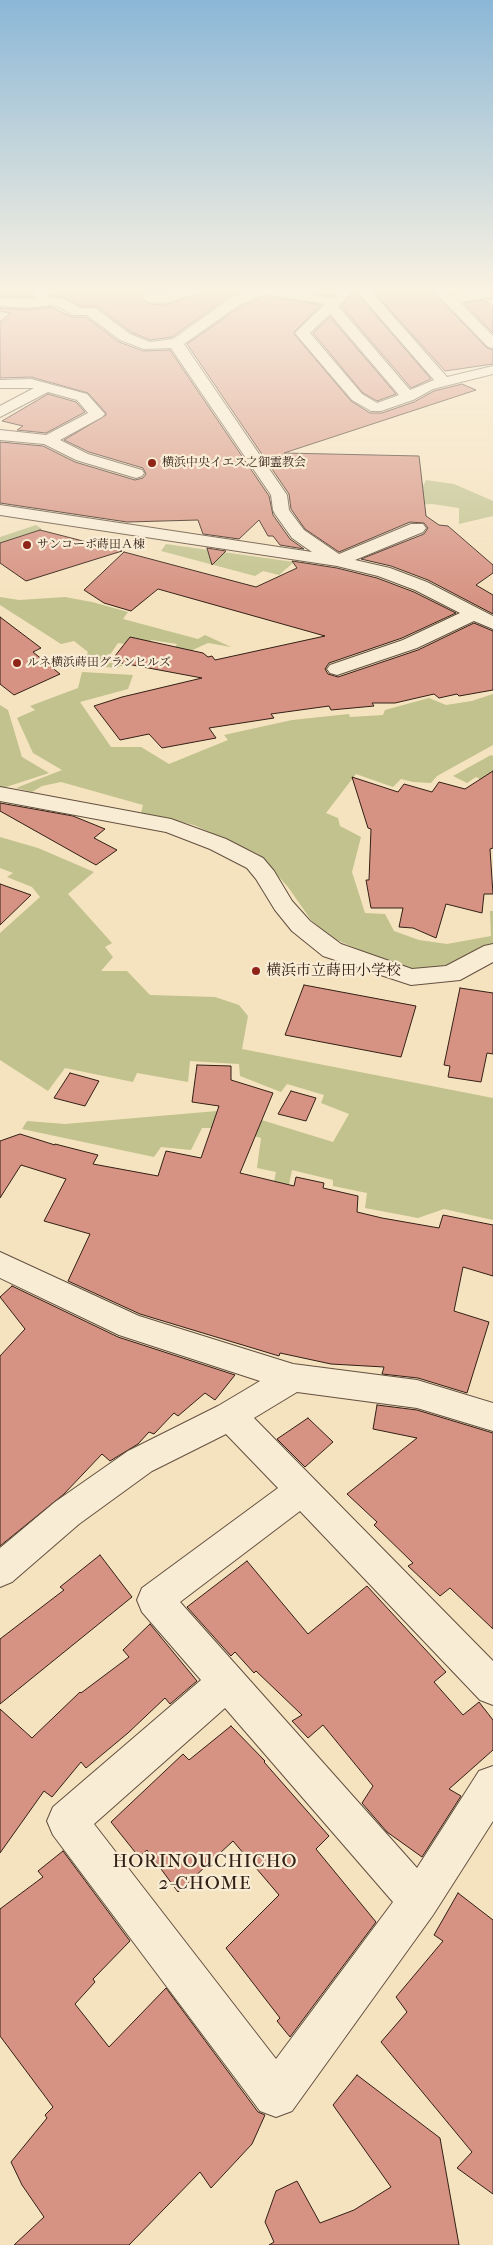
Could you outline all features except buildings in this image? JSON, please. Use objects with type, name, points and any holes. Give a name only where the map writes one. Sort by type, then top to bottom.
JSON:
[{"type":"street","points":[[0,412],[32,395]]},
{"type":"street","points":[[48,440],[97,414],[82,397],[74,395]]},
{"type":"street","points":[[209,395],[279,495],[281,510],[298,534],[337,560]]},
{"type":"street","points":[[355,395],[376,408],[408,396]]},
{"type":"street","points":[[0,435],[48,440],[82,457],[136,473]]},
{"type":"street","points":[[0,510],[337,560],[384,572],[421,586],[493,623]]},
{"type":"street","points":[[337,560],[417,528]]},
{"type":"street","points":[[337,669],[410,644],[474,614]]},
{"type":"street","points":[[0,794],[171,826],[218,844],[255,863],[266,876],[283,905],[301,926],[332,950],[411,977],[451,974],[493,952]]},
{"type":"street","points":[[0,1264],[130,1326],[293,1378],[417,1394],[493,1417]]},
{"type":"street","points":[[0,1570],[67,1513],[140,1461],[230,1416],[293,1378]]},
{"type":"street","points":[[230,1416],[493,1687]]},
{"type":"street","points":[[302,1490],[155,1600],[419,1902]]},
{"type":"street","points":[[226,1682],[67,1822],[276,2095],[419,1902],[493,1785]]},
{"type":"green space","points":[[426,480],[454,484],[493,501],[493,516],[459,524],[459,508],[432,504],[414,505]]},
{"type":"green space","points":[[36,525],[42,529],[0,543],[0,537]]},
{"type":"green space","points":[[166,544],[294,562],[279,575],[263,571],[255,576],[161,551]]},
{"type":"green space","points":[[0,597],[19,600],[65,597],[92,602],[128,612],[123,619],[198,639],[205,635],[231,647],[208,643],[186,653],[172,653],[177,644],[151,640],[145,647],[118,643],[105,662],[123,665],[117,668],[83,665],[88,652],[74,641],[61,644],[0,605]]},
{"type":"green space","points":[[82,672],[133,675],[128,689],[80,702],[111,747],[141,747],[169,764],[228,740],[224,735],[292,720],[349,714],[350,717],[383,715],[385,710],[429,698],[446,705],[472,701],[493,694],[493,745],[437,776],[431,783],[401,779],[393,787],[356,774],[326,813],[338,818],[340,826],[361,837],[352,872],[365,913],[385,914],[394,931],[419,940],[447,944],[491,936],[490,911],[493,911],[493,945],[448,970],[425,972],[386,961],[332,938],[311,920],[288,887],[258,854],[194,825],[141,813],[143,805],[61,782],[42,786],[32,792],[16,788],[62,770],[33,753],[17,718],[35,710],[30,706],[78,688]]},
{"type":"green space","points":[[0,705],[8,710],[22,757],[49,773],[0,789]]},
{"type":"green space","points":[[491,755],[493,756],[493,786],[476,777],[467,783],[453,776]]},
{"type":"green space","points":[[0,837],[38,848],[94,872],[68,894],[112,943],[105,947],[113,957],[101,971],[127,971],[150,995],[215,997],[239,1005],[248,1016],[242,1049],[493,1098],[493,1220],[444,1209],[418,1218],[365,1208],[367,1193],[333,1186],[333,1180],[292,1170],[285,1204],[270,1201],[276,1172],[257,1168],[261,1138],[223,1128],[202,1128],[191,1150],[161,1147],[154,1157],[22,1129],[27,1121],[65,1124],[229,1110],[333,1142],[349,1114],[321,1103],[324,1095],[287,1084],[281,1092],[240,1076],[239,1064],[190,1061],[188,1082],[137,1073],[133,1082],[65,1068],[48,1091],[0,1060],[0,933],[40,897],[32,887],[7,877],[13,873],[0,868]]},
{"type":"place","name":"横浜中央イエス之御霊教会","points":[[152,463]]},
{"type":"place","name":"サンコーポ蒔田Ａ棟","points":[[27,545]]},
{"type":"place","name":"ルネ横浜蒔田グランヒルズ","points":[[17,663]]},
{"type":"place","name":"横浜市立蒔田小学校","points":[[256,971]]},
{"type":"district","name":"HORINOUCHICHO 2-CHOME","points":[[205,1873]]}]
